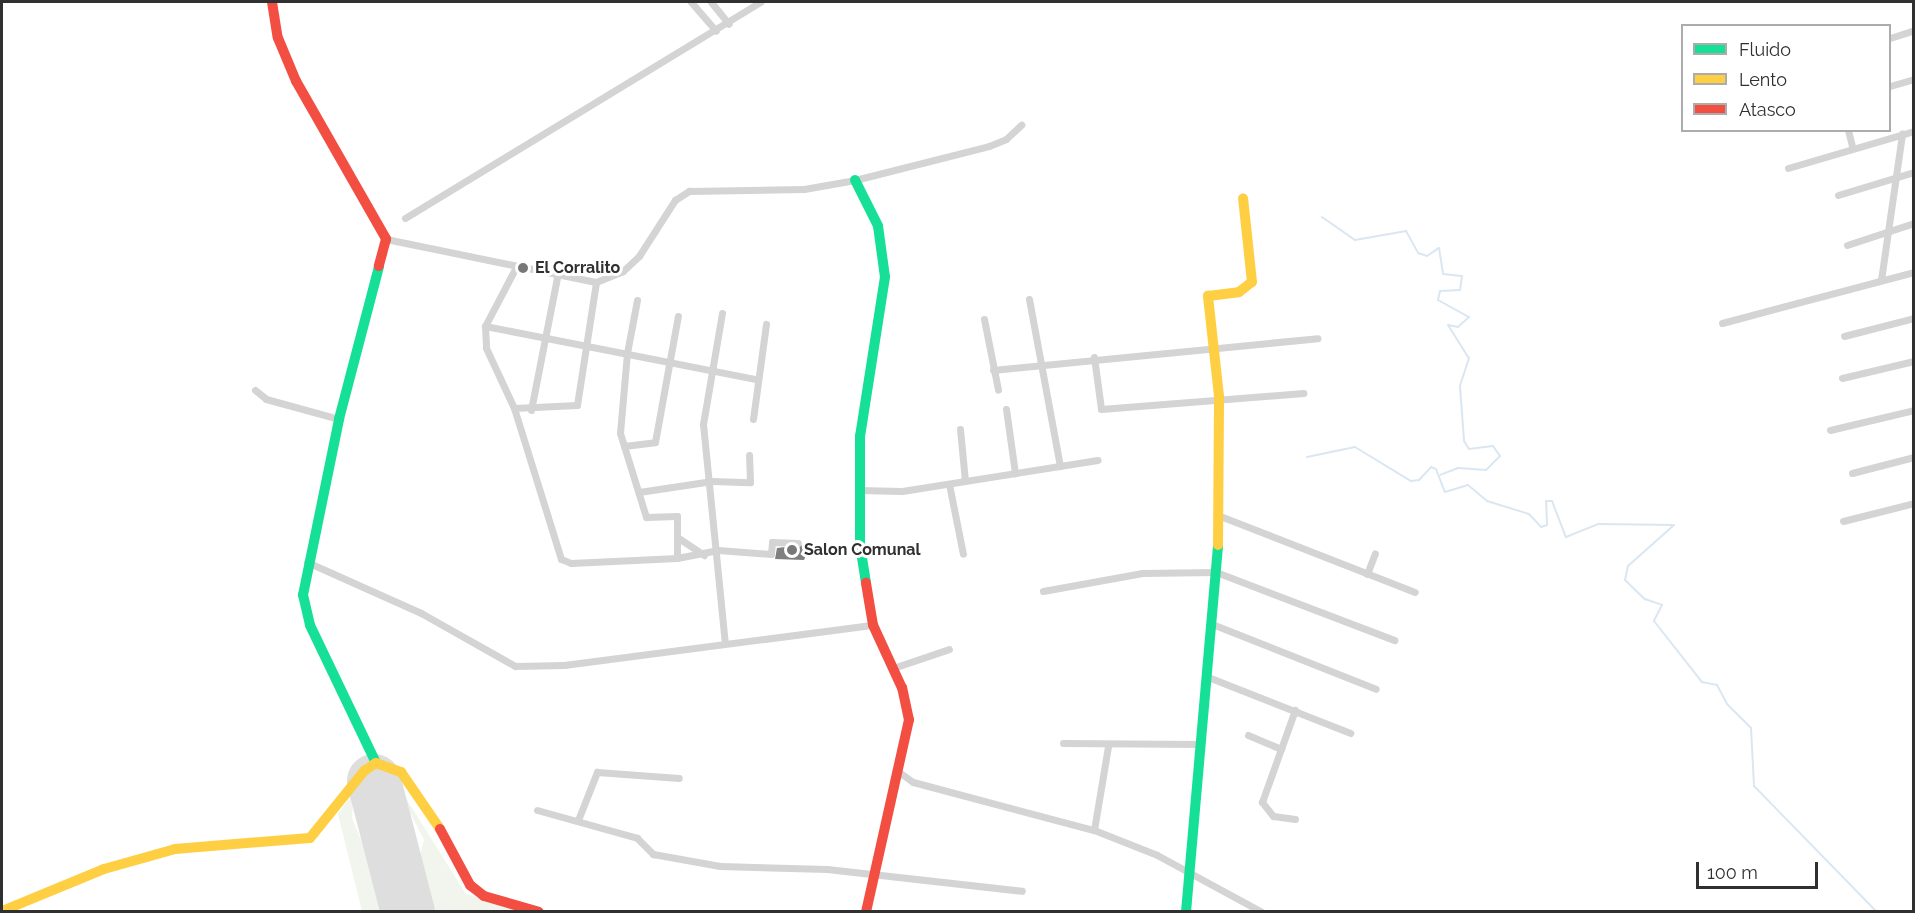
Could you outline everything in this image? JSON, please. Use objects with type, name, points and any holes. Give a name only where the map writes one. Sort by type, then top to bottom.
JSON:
[{"type":"street","points":[[272,2],[278,38],[296,81],[386,239],[339,419],[307,562],[303,594],[310,625],[376,763],[401,772],[427,804],[470,885],[484,896],[539,912]]},
{"type":"street","points":[[691,2],[716,31]]},
{"type":"street","points":[[711,2],[729,24]]},
{"type":"street","points":[[405,218],[450,194],[576,110],[729,24],[760,2]]},
{"type":"street","points":[[1891,38],[1913,31]]},
{"type":"street","points":[[1891,86],[1914,79]]},
{"type":"street","points":[[386,239],[557,278],[596,282],[623,271],[639,256],[675,200],[689,191],[804,189],[855,180],[989,146],[1006,140],[1021,125]]},
{"type":"street","points":[[1848,132],[1852,146]]},
{"type":"street","points":[[1788,168],[1852,146],[1914,132]]},
{"type":"street","points":[[1881,280],[1898,175],[1902,134]]},
{"type":"street","points":[[1838,195],[1914,172]]},
{"type":"street","points":[[855,180],[878,226],[885,277],[860,436],[858,490],[860,545],[873,625],[893,668],[909,720],[899,772],[870,877],[866,912]]},
{"type":"street","points":[[1186,912],[1208,677],[1220,516],[1219,396],[1210,293],[1239,292],[1252,282],[1243,198]]},
{"type":"street","points":[[1847,245],[1914,223]]},
{"type":"street","points":[[516,267],[485,326],[486,348],[514,408],[561,559],[571,563],[677,558],[704,555],[717,550],[771,554],[772,542],[798,543]]},
{"type":"street","points":[[1722,323],[1914,272]]},
{"type":"street","points":[[531,410],[548,337],[557,278]]},
{"type":"street","points":[[514,408],[531,410],[577,405],[596,282]]},
{"type":"street","points":[[1029,299],[1060,466]]},
{"type":"street","points":[[637,300],[618,421],[646,517],[677,516],[680,539],[677,558]]},
{"type":"street","points":[[722,313],[710,372],[703,424],[712,481],[725,643]]},
{"type":"street","points":[[624,446],[655,442],[678,316]]},
{"type":"street","points":[[1844,336],[1914,318]]},
{"type":"street","points":[[984,319],[999,390]]},
{"type":"street","points":[[753,419],[756,379],[766,324]]},
{"type":"street","points":[[485,326],[627,353],[710,372],[756,379]]},
{"type":"street","points":[[993,370],[1040,362],[1213,345],[1317,338]]},
{"type":"street","points":[[1094,357],[1101,409],[1219,396],[1303,393]]},
{"type":"street","points":[[1842,378],[1914,361]]},
{"type":"street","points":[[255,390],[266,399],[339,419]]},
{"type":"street","points":[[1006,409],[1015,473]]},
{"type":"street","points":[[1830,430],[1914,410]]},
{"type":"street","points":[[960,429],[965,482]]},
{"type":"street","points":[[639,492],[712,481],[750,482],[749,455]]},
{"type":"street","points":[[1852,473],[1914,458]]},
{"type":"street","points":[[858,490],[902,491],[1098,460]]},
{"type":"street","points":[[948,484],[963,554]]},
{"type":"street","points":[[1843,521],[1914,503]]},
{"type":"street","points":[[1220,516],[1414,592]]},
{"type":"street","points":[[680,539],[704,555]]},
{"type":"street","points":[[1367,574],[1375,553]]},
{"type":"street","points":[[307,562],[421,614],[515,666],[564,665],[873,625]]},
{"type":"street","points":[[1043,591],[1142,573],[1216,572],[1394,640]]},
{"type":"street","points":[[1212,624],[1376,689]]},
{"type":"street","points":[[893,668],[949,649]]},
{"type":"street","points":[[1208,677],[1350,733]]},
{"type":"street","points":[[1295,710],[1262,802],[1273,816],[1295,819]]},
{"type":"street","points":[[1248,735],[1281,749]]},
{"type":"street","points":[[1094,830],[1108,746],[1112,741],[1201,744]]},
{"type":"street","points":[[1063,743],[1108,746]]},
{"type":"street","points":[[2,911],[104,868],[175,849],[310,838],[364,771],[376,763]]},
{"type":"street","points":[[578,820],[597,772],[679,778]]},
{"type":"street","points":[[899,772],[913,782],[1094,830],[1189,871],[1262,912]]},
{"type":"street","points":[[537,810],[637,838],[653,854],[720,866],[762,864],[1022,891]]},
{"type":"shaded area","points":[[375,775],[390,781],[402,792],[466,894],[523,911],[422,911],[414,877],[424,840],[402,797],[383,779],[368,778],[353,802],[352,818],[390,911],[362,911],[338,814],[364,777]]},
{"type":"building","name":"Salon Comunal","points":[[810,546],[804,560],[775,559],[777,548]]},
{"type":"waterway","points":[[1322,217],[1355,240],[1406,231],[1418,253],[1427,256],[1439,248],[1443,274],[1462,276],[1460,290],[1440,291],[1438,300],[1469,317],[1458,327],[1448,325],[1469,358],[1460,386],[1464,441],[1469,449],[1493,446],[1500,456],[1486,470],[1458,468],[1440,475]]},
{"type":"waterway","points":[[1307,457],[1355,447],[1411,481],[1419,480],[1431,467],[1436,469],[1445,492],[1468,485],[1487,501],[1529,514],[1541,527],[1547,525],[1546,501],[1552,501],[1566,537],[1599,524],[1674,525],[1628,566],[1625,580],[1645,599],[1662,605],[1654,621],[1702,682],[1717,685],[1727,704],[1751,728],[1754,786],[1877,912]]},
{"type":"runway","points":[[374,781],[408,912]]},
{"type":"traffic: fast","points":[[855,180],[878,226],[885,277],[860,436],[860,545],[866,583]]},
{"type":"traffic: fast","points":[[376,763],[310,625],[303,595],[339,419],[379,266]]},
{"type":"traffic: fast","points":[[1186,912],[1218,545]]},
{"type":"traffic: slow","points":[[1218,545],[1219,396],[1208,296],[1239,292],[1252,282],[1243,198]]},
{"type":"traffic: slow","points":[[2,911],[104,869],[175,849],[310,838],[364,771],[376,763],[401,772],[440,829]]},
{"type":"traffic: jam","points":[[272,2],[278,38],[296,81],[386,239],[379,266]]},
{"type":"traffic: jam","points":[[866,583],[873,625],[902,688],[909,720],[866,912]]},
{"type":"traffic: jam","points":[[440,829],[470,885],[484,896],[539,912]]},
{"type":"place","name":"El Corralito","points":[[523,268]]},
{"type":"place","name":"Salon Comunal","points":[[792,550]]}]
